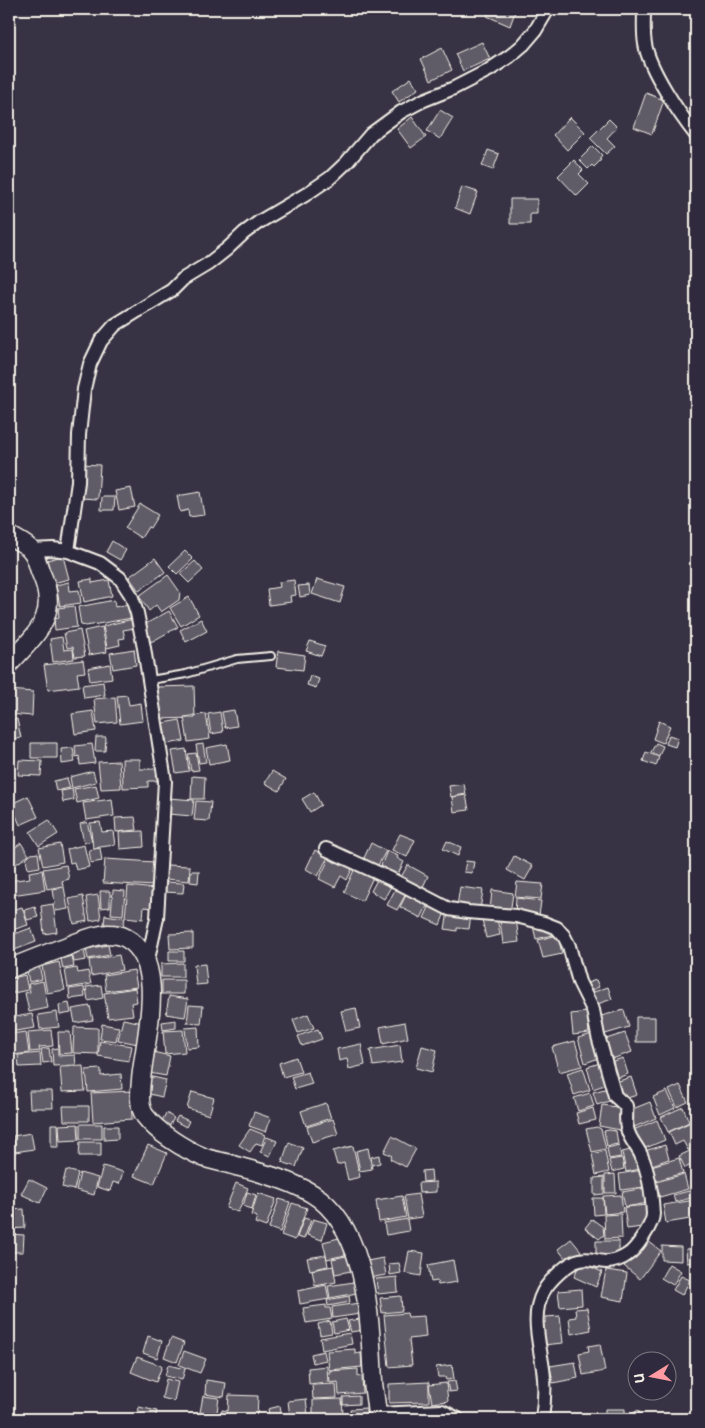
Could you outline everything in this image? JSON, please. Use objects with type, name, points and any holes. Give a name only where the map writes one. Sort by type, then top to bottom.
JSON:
[{"type":"main road","points":[[9,535],[31,550],[44,579],[49,603],[47,613],[37,632],[9,664]]},
{"type":"main road","points":[[9,968],[90,937],[107,934],[118,935],[134,943],[147,964],[151,979],[152,998],[140,1086],[140,1106],[144,1114],[162,1133],[204,1158],[234,1165],[296,1186],[319,1198],[344,1226],[363,1278],[371,1340],[377,1417]]},
{"type":"street","points":[[68,551],[78,482],[79,435],[84,389],[90,364],[101,340],[115,325],[172,290],[183,279],[228,250],[244,233],[259,222],[330,178],[371,134],[401,112],[454,88],[510,56],[535,31],[548,9]]},
{"type":"street","points":[[644,9],[645,44],[650,59],[670,97],[696,135]]},
{"type":"street","points":[[31,550],[53,548],[68,551],[100,563],[120,578],[131,595],[150,680],[165,781],[157,918],[147,964]]},
{"type":"street","points":[[326,849],[391,879],[449,909],[516,916],[544,923],[556,928],[570,946],[579,982],[593,1010],[598,1036],[615,1096],[626,1106],[627,1128],[631,1141],[640,1154],[648,1178],[653,1217],[649,1227],[629,1255],[618,1260],[605,1262],[592,1259],[578,1260],[563,1270],[543,1292],[537,1311],[537,1331],[544,1378],[542,1419]]},
{"type":"street","points":[[377,1417],[442,1411],[458,1419]]},
{"type":"lane","points":[[150,680],[186,674],[237,659],[271,656]]},
{"type":"building","points":[[490,9],[516,9],[510,26],[487,16]]},
{"type":"building","points":[[482,42],[490,59],[463,71],[455,54]]},
{"type":"building","points":[[442,48],[452,70],[431,80],[421,59]]},
{"type":"building","points":[[411,78],[418,89],[399,102],[392,91]]},
{"type":"building","points":[[646,93],[664,100],[652,134],[634,127]]},
{"type":"building","points":[[440,110],[453,118],[440,139],[427,131]]},
{"type":"building","points":[[412,117],[426,137],[411,148],[397,129]]},
{"type":"building","points":[[570,117],[585,132],[567,150],[553,135]]},
{"type":"building","points":[[609,119],[617,127],[607,138],[615,146],[606,154],[590,138]]},
{"type":"building","points":[[593,146],[602,155],[599,159],[601,160],[594,167],[592,165],[588,169],[579,160]]},
{"type":"building","points":[[488,150],[499,154],[493,170],[482,166]]},
{"type":"building","points":[[574,160],[583,170],[579,174],[589,184],[577,196],[558,176]]},
{"type":"building","points":[[462,187],[478,192],[470,214],[455,208]]},
{"type":"building","points":[[510,199],[537,199],[537,214],[530,214],[530,224],[510,224]]},
{"type":"building","points":[[82,464],[100,465],[98,499],[81,498]]},
{"type":"building","points":[[131,488],[135,507],[119,510],[115,491]]},
{"type":"building","points":[[200,492],[204,515],[189,517],[188,510],[180,512],[177,496]]},
{"type":"building","points":[[102,497],[115,497],[114,510],[101,510]]},
{"type":"building","points":[[140,504],[158,515],[141,538],[125,528]]},
{"type":"building","points":[[112,541],[126,550],[120,560],[106,552]]},
{"type":"building","points":[[185,551],[193,559],[177,574],[169,566]]},
{"type":"building","points":[[63,556],[69,579],[53,583],[47,560]]},
{"type":"building","points":[[155,558],[165,572],[139,591],[129,577]]},
{"type":"building","points":[[195,561],[203,570],[189,583],[180,574]]},
{"type":"building","points":[[168,575],[180,592],[179,600],[161,612],[156,605],[149,611],[139,596]]},
{"type":"building","points":[[92,579],[92,583],[109,580],[112,596],[84,602],[80,581]]},
{"type":"building","points":[[317,579],[345,587],[340,603],[312,594]]},
{"type":"building","points":[[294,580],[296,595],[290,596],[291,602],[269,605],[267,589],[280,587],[279,582]]},
{"type":"building","points":[[69,582],[70,591],[79,590],[81,603],[60,606],[56,585]]},
{"type":"building","points":[[309,585],[310,595],[300,597],[298,586]]},
{"type":"building","points":[[189,597],[199,615],[181,626],[170,608]]},
{"type":"building","points":[[114,600],[115,607],[129,604],[132,618],[86,626],[81,625],[78,607]]},
{"type":"building","points":[[74,606],[77,627],[55,630],[54,619],[59,618],[58,608]]},
{"type":"building","points":[[169,611],[178,627],[151,642],[142,626]]},
{"type":"building","points":[[133,619],[135,628],[123,630],[125,638],[119,639],[120,645],[107,648],[103,626]]},
{"type":"building","points":[[201,619],[207,631],[186,642],[180,630]]},
{"type":"building","points":[[102,627],[107,652],[89,655],[84,631]]},
{"type":"building","points":[[80,630],[85,656],[75,657],[73,647],[67,648],[64,633]]},
{"type":"building","points":[[62,637],[64,650],[73,649],[74,659],[53,662],[50,639]]},
{"type":"building","points":[[310,641],[325,646],[321,656],[306,651]]},
{"type":"building","points":[[134,649],[136,665],[113,669],[110,653]]},
{"type":"building","points":[[278,651],[305,655],[303,670],[276,667]]},
{"type":"building","points":[[83,660],[85,672],[77,673],[79,686],[48,690],[44,665]]},
{"type":"building","points":[[110,664],[112,678],[90,681],[88,668]]},
{"type":"building","points":[[310,676],[319,679],[316,688],[307,685]]},
{"type":"building","points":[[103,682],[105,695],[84,698],[82,685]]},
{"type":"building","points":[[194,686],[195,718],[158,719],[157,687]]},
{"type":"building","points":[[9,690],[33,692],[32,716],[9,714]]},
{"type":"building","points":[[127,695],[129,705],[141,703],[143,721],[120,724],[117,696]]},
{"type":"building","points":[[115,697],[117,722],[97,724],[94,699]]},
{"type":"building","points":[[234,710],[237,726],[225,728],[222,712]]},
{"type":"building","points":[[93,711],[96,731],[75,734],[72,714]]},
{"type":"building","points":[[220,712],[223,732],[211,734],[208,714]]},
{"type":"building","points":[[206,714],[210,739],[188,742],[184,717]]},
{"type":"building","points":[[17,719],[21,738],[9,740],[9,721]]},
{"type":"building","points":[[180,720],[184,741],[167,744],[163,723]]},
{"type":"building","points":[[659,721],[670,726],[663,743],[653,739]]},
{"type":"building","points":[[669,735],[678,738],[675,747],[666,744]]},
{"type":"building","points":[[96,737],[106,737],[105,751],[95,751]]},
{"type":"building","points":[[31,743],[57,743],[57,758],[31,758]]},
{"type":"building","points":[[656,743],[663,746],[659,756],[651,752]]},
{"type":"building","points":[[92,744],[95,763],[80,765],[79,756],[76,757],[75,746]]},
{"type":"building","points":[[203,744],[206,762],[199,763],[196,745]]},
{"type":"building","points":[[227,744],[230,760],[209,764],[206,748]]},
{"type":"building","points":[[73,748],[75,762],[62,764],[61,749]]},
{"type":"building","points":[[186,749],[189,771],[176,773],[172,751]]},
{"type":"building","points":[[646,752],[659,757],[656,766],[643,761]]},
{"type":"building","points":[[196,753],[199,770],[191,771],[188,754]]},
{"type":"building","points":[[122,759],[140,759],[140,769],[157,769],[157,781],[148,781],[148,787],[123,788]]},
{"type":"building","points":[[19,760],[42,761],[41,776],[18,775]]},
{"type":"building","points":[[119,761],[121,788],[101,789],[98,762]]},
{"type":"building","points":[[93,771],[96,782],[72,788],[70,777]]},
{"type":"building","points":[[272,771],[286,779],[279,791],[265,783]]},
{"type":"building","points":[[192,776],[205,777],[204,799],[191,799]]},
{"type":"building","points":[[67,778],[70,788],[56,791],[54,781]]},
{"type":"building","points":[[464,784],[466,794],[451,797],[449,786]]},
{"type":"building","points":[[96,785],[99,798],[77,803],[74,789]]},
{"type":"building","points":[[72,789],[74,800],[63,802],[61,791]]},
{"type":"building","points":[[314,792],[321,805],[310,812],[302,799]]},
{"type":"building","points":[[466,795],[469,810],[454,812],[452,797]]},
{"type":"building","points":[[28,796],[38,817],[20,825],[11,804]]},
{"type":"building","points":[[169,798],[194,800],[192,816],[168,814]]},
{"type":"building","points":[[112,799],[114,816],[86,820],[83,803]]},
{"type":"building","points":[[196,801],[211,802],[209,821],[194,820]]},
{"type":"building","points":[[135,817],[137,830],[116,832],[115,818]]},
{"type":"building","points":[[49,820],[58,834],[39,846],[30,832]]},
{"type":"building","points":[[87,822],[92,841],[84,843],[80,824]]},
{"type":"building","points":[[100,822],[102,832],[113,831],[115,845],[93,848],[90,823]]},
{"type":"building","points":[[143,831],[144,847],[120,849],[119,832]]},
{"type":"building","points":[[400,834],[415,840],[407,857],[392,850]]},
{"type":"building","points":[[447,841],[461,847],[458,856],[443,849]]},
{"type":"building","points":[[21,843],[29,855],[12,867],[9,863],[9,852]]},
{"type":"building","points":[[371,843],[386,851],[377,867],[363,860]]},
{"type":"building","points":[[60,844],[63,862],[43,866],[39,848]]},
{"type":"building","points":[[84,845],[89,867],[76,870],[74,862],[70,863],[67,849]]},
{"type":"building","points":[[100,848],[102,861],[91,863],[89,850]]},
{"type":"building","points":[[315,850],[328,857],[318,876],[306,869]]},
{"type":"building","points":[[387,851],[398,856],[397,858],[404,862],[397,876],[380,868]]},
{"type":"building","points":[[38,853],[40,867],[28,869],[26,859],[31,854]]},
{"type":"building","points":[[514,856],[533,866],[525,880],[507,870]]},
{"type":"building","points":[[338,857],[354,865],[347,880],[341,876],[335,887],[319,879],[329,859],[336,863]]},
{"type":"building","points":[[105,859],[155,862],[154,886],[103,883]]},
{"type":"building","points":[[466,861],[474,862],[472,873],[464,872]]},
{"type":"building","points":[[66,865],[69,879],[62,881],[63,886],[47,889],[43,869]]},
{"type":"building","points":[[166,865],[190,866],[189,881],[165,879]]},
{"type":"building","points":[[408,865],[428,876],[422,889],[401,877]]},
{"type":"building","points":[[356,866],[374,875],[362,901],[344,892]]},
{"type":"building","points":[[42,870],[45,890],[12,895],[9,881],[30,878],[29,872]]},
{"type":"building","points":[[191,871],[199,871],[198,883],[190,882]]},
{"type":"building","points":[[379,876],[393,883],[384,899],[371,891]]},
{"type":"building","points":[[165,882],[184,883],[183,893],[164,892]]},
{"type":"building","points":[[517,882],[543,884],[541,899],[515,897]]},
{"type":"building","points":[[128,886],[155,889],[153,908],[144,907],[143,919],[125,917]]},
{"type":"building","points":[[397,886],[407,892],[397,910],[387,905]]},
{"type":"building","points":[[64,887],[68,909],[56,911],[53,889]]},
{"type":"building","points":[[460,887],[483,890],[480,910],[457,906]]},
{"type":"building","points":[[113,890],[125,891],[123,915],[111,914]]},
{"type":"building","points":[[492,890],[513,893],[510,914],[490,911]]},
{"type":"building","points":[[100,891],[110,891],[110,907],[101,908]]},
{"type":"building","points":[[408,891],[429,902],[421,918],[400,907]]},
{"type":"building","points":[[98,895],[101,919],[90,921],[86,897]]},
{"type":"building","points":[[83,896],[87,921],[74,924],[69,899]]},
{"type":"building","points":[[516,898],[541,901],[539,916],[515,913]]},
{"type":"building","points":[[431,903],[446,910],[440,925],[424,918]]},
{"type":"building","points":[[53,904],[57,932],[44,934],[41,906]]},
{"type":"building","points":[[22,907],[28,925],[9,931],[9,911]]},
{"type":"building","points":[[35,907],[38,917],[27,920],[24,910]]},
{"type":"building","points":[[448,912],[471,915],[469,929],[457,928],[457,931],[445,929]]},
{"type":"building","points":[[105,915],[125,918],[123,927],[104,924]]},
{"type":"building","points":[[497,917],[500,935],[486,938],[482,919]]},
{"type":"building","points":[[516,918],[519,942],[503,944],[500,921]]},
{"type":"building","points":[[533,926],[551,928],[553,935],[536,939]]},
{"type":"building","points":[[31,928],[36,942],[9,952],[9,936]]},
{"type":"building","points":[[193,933],[193,948],[170,949],[169,934]]},
{"type":"building","points":[[558,935],[562,954],[543,958],[538,940]]},
{"type":"building","points":[[108,945],[110,955],[88,959],[86,949]]},
{"type":"building","points":[[83,946],[86,960],[74,962],[71,949]]},
{"type":"building","points":[[169,951],[184,951],[184,961],[169,961]]},
{"type":"building","points":[[119,955],[122,970],[91,976],[89,960]]},
{"type":"building","points":[[72,956],[74,967],[63,969],[61,959]]},
{"type":"building","points":[[59,962],[65,990],[47,993],[42,966]]},
{"type":"building","points":[[183,963],[183,977],[161,977],[161,964]]},
{"type":"building","points":[[39,964],[42,979],[29,982],[26,967]]},
{"type":"building","points":[[205,964],[207,984],[196,985],[194,965]]},
{"type":"building","points":[[77,968],[78,973],[88,971],[91,984],[68,988],[65,970]]},
{"type":"building","points":[[134,970],[137,987],[106,991],[104,975]]},
{"type":"building","points":[[25,975],[28,990],[9,994],[9,979]]},
{"type":"building","points":[[162,980],[184,980],[184,994],[162,994]]},
{"type":"building","points":[[596,980],[599,987],[590,991],[587,983]]},
{"type":"building","points":[[43,981],[48,1008],[29,1012],[25,993],[30,992],[28,984]]},
{"type":"building","points":[[101,985],[103,998],[88,1001],[86,987]]},
{"type":"building","points":[[84,987],[85,997],[70,999],[69,989]]},
{"type":"building","points":[[608,987],[612,999],[595,1005],[591,993]]},
{"type":"building","points":[[135,988],[137,1002],[131,1003],[133,1015],[108,1018],[104,993]]},
{"type":"building","points":[[169,996],[188,999],[185,1017],[166,1014]]},
{"type":"building","points":[[69,1003],[71,1013],[60,1015],[59,1005]]},
{"type":"building","points":[[189,1005],[203,1006],[201,1024],[187,1023]]},
{"type":"building","points":[[90,1006],[93,1020],[75,1023],[72,1009]]},
{"type":"building","points":[[356,1008],[360,1028],[346,1031],[341,1011]]},
{"type":"building","points":[[624,1010],[629,1027],[602,1035],[597,1017]]},
{"type":"building","points":[[57,1012],[59,1027],[40,1029],[38,1015]]},
{"type":"building","points":[[587,1012],[589,1033],[573,1035],[571,1014]]},
{"type":"building","points":[[32,1014],[35,1028],[9,1032],[9,1018]]},
{"type":"building","points":[[308,1014],[314,1028],[298,1033],[293,1020]]},
{"type":"building","points":[[636,1017],[655,1017],[655,1042],[636,1042]]},
{"type":"building","points":[[123,1019],[143,1023],[138,1044],[118,1040]]},
{"type":"building","points":[[176,1020],[176,1028],[163,1030],[162,1022]]},
{"type":"building","points":[[405,1022],[408,1038],[383,1044],[380,1027]]},
{"type":"building","points":[[102,1024],[119,1027],[116,1041],[100,1039]]},
{"type":"building","points":[[74,1027],[98,1028],[98,1054],[73,1053]]},
{"type":"building","points":[[198,1027],[199,1047],[187,1048],[185,1028]]},
{"type":"building","points":[[318,1029],[322,1039],[302,1046],[298,1036]]},
{"type":"building","points":[[51,1030],[53,1046],[39,1047],[40,1051],[30,1052],[28,1032]]},
{"type":"building","points":[[183,1030],[185,1052],[165,1054],[163,1031]]},
{"type":"building","points":[[26,1032],[29,1053],[13,1055],[10,1034]]},
{"type":"building","points":[[58,1032],[70,1032],[72,1053],[59,1054]]},
{"type":"building","points":[[625,1033],[632,1052],[609,1060],[603,1040]]},
{"type":"building","points":[[592,1034],[599,1058],[585,1063],[578,1038]]},
{"type":"building","points":[[100,1041],[132,1046],[129,1061],[98,1056]]},
{"type":"building","points":[[575,1041],[582,1066],[559,1072],[552,1047]]},
{"type":"building","points":[[361,1044],[365,1065],[349,1069],[347,1059],[339,1061],[337,1049]]},
{"type":"building","points":[[400,1045],[402,1062],[373,1066],[370,1050]]},
{"type":"building","points":[[422,1046],[437,1050],[432,1072],[416,1068]]},
{"type":"building","points":[[49,1048],[51,1062],[43,1063],[41,1049]]},
{"type":"building","points":[[58,1048],[58,1056],[75,1055],[76,1065],[53,1066],[52,1049]]},
{"type":"building","points":[[153,1052],[170,1056],[166,1076],[149,1073]]},
{"type":"building","points":[[40,1053],[41,1066],[19,1067],[18,1055]]},
{"type":"building","points":[[296,1057],[301,1072],[283,1077],[279,1063]]},
{"type":"building","points":[[623,1058],[628,1074],[615,1079],[610,1062]]},
{"type":"building","points":[[600,1063],[607,1084],[593,1089],[587,1067]]},
{"type":"building","points":[[83,1066],[85,1091],[62,1092],[60,1067]]},
{"type":"building","points":[[583,1068],[590,1090],[574,1095],[567,1073]]},
{"type":"building","points":[[101,1069],[101,1076],[121,1074],[122,1089],[88,1092],[86,1070]]},
{"type":"building","points":[[308,1072],[312,1084],[295,1089],[291,1077]]},
{"type":"building","points":[[148,1076],[166,1080],[162,1097],[145,1093]]},
{"type":"building","points":[[631,1077],[637,1095],[621,1100],[616,1082]]},
{"type":"building","points":[[680,1085],[688,1102],[677,1107],[669,1090]]},
{"type":"building","points":[[608,1088],[612,1100],[597,1105],[593,1092]]},
{"type":"building","points":[[29,1091],[52,1091],[53,1108],[30,1108]]},
{"type":"building","points":[[131,1091],[132,1119],[93,1122],[91,1093]]},
{"type":"building","points":[[667,1091],[675,1108],[660,1115],[653,1097]]},
{"type":"building","points":[[192,1092],[214,1098],[209,1115],[187,1108]]},
{"type":"building","points":[[590,1093],[594,1106],[578,1111],[574,1098]]},
{"type":"building","points":[[650,1102],[656,1118],[632,1128],[629,1120],[634,1118],[630,1110]]},
{"type":"building","points":[[326,1103],[331,1118],[306,1126],[301,1111]]},
{"type":"building","points":[[602,1105],[624,1108],[620,1130],[599,1126]]},
{"type":"building","points":[[63,1106],[89,1106],[89,1121],[64,1121]]},
{"type":"building","points":[[683,1107],[689,1122],[668,1132],[661,1117]]},
{"type":"building","points":[[593,1108],[596,1120],[579,1124],[576,1113]]},
{"type":"building","points":[[254,1112],[271,1118],[266,1132],[249,1126]]},
{"type":"building","points":[[166,1113],[174,1118],[169,1127],[161,1123]]},
{"type":"building","points":[[178,1116],[189,1121],[186,1127],[175,1121]]},
{"type":"building","points":[[333,1119],[338,1134],[312,1142],[307,1127]]},
{"type":"building","points":[[657,1120],[665,1140],[641,1150],[633,1130]]},
{"type":"building","points":[[691,1122],[696,1133],[696,1146],[688,1150],[683,1141],[675,1145],[669,1132]]},
{"type":"building","points":[[51,1124],[58,1124],[59,1147],[51,1147]]},
{"type":"building","points":[[78,1124],[79,1140],[60,1141],[59,1125]]},
{"type":"building","points":[[80,1124],[102,1124],[102,1139],[80,1139]]},
{"type":"building","points":[[104,1126],[118,1126],[118,1139],[104,1140]]},
{"type":"building","points":[[597,1127],[601,1129],[606,1149],[592,1152],[586,1129]]},
{"type":"building","points":[[250,1129],[265,1135],[262,1145],[256,1143],[250,1152],[239,1145]]},
{"type":"building","points":[[604,1131],[616,1131],[618,1144],[607,1146]]},
{"type":"building","points":[[31,1133],[34,1149],[15,1152],[13,1136]]},
{"type":"building","points":[[392,1136],[416,1149],[406,1167],[390,1159],[392,1156],[384,1152]]},
{"type":"building","points":[[267,1137],[277,1141],[270,1156],[260,1152]]},
{"type":"building","points":[[80,1142],[101,1142],[101,1156],[79,1156]]},
{"type":"building","points":[[289,1142],[303,1148],[296,1167],[282,1162]]},
{"type":"building","points":[[148,1145],[167,1153],[154,1184],[134,1176]]},
{"type":"building","points":[[619,1145],[621,1157],[609,1159],[607,1148]]},
{"type":"building","points":[[665,1145],[669,1159],[649,1166],[644,1151]]},
{"type":"building","points":[[353,1146],[360,1177],[348,1180],[344,1163],[337,1165],[333,1151]]},
{"type":"building","points":[[368,1148],[372,1169],[360,1171],[356,1151]]},
{"type":"building","points":[[696,1148],[696,1163],[685,1168],[679,1156]]},
{"type":"building","points":[[631,1150],[637,1156],[640,1169],[626,1172],[622,1152]]},
{"type":"building","points":[[605,1151],[609,1172],[596,1175],[592,1154]]},
{"type":"building","points":[[379,1155],[380,1163],[372,1165],[371,1157]]},
{"type":"building","points":[[622,1158],[624,1169],[612,1172],[609,1160]]},
{"type":"building","points":[[679,1158],[683,1173],[655,1181],[651,1166]]},
{"type":"building","points":[[103,1166],[123,1172],[119,1184],[113,1182],[110,1191],[97,1187]]},
{"type":"building","points":[[66,1170],[78,1173],[74,1190],[62,1187]]},
{"type":"building","points":[[431,1170],[432,1181],[423,1182],[422,1171]]},
{"type":"building","points":[[642,1170],[645,1187],[621,1190],[619,1174]]},
{"type":"building","points":[[80,1173],[98,1178],[94,1195],[76,1190]]},
{"type":"building","points":[[615,1174],[616,1193],[605,1193],[605,1175]]},
{"type":"building","points":[[684,1174],[688,1189],[660,1197],[656,1182]]},
{"type":"building","points":[[604,1177],[604,1194],[594,1195],[594,1178]]},
{"type":"building","points":[[29,1179],[47,1188],[40,1203],[21,1194]]},
{"type":"building","points":[[436,1182],[436,1192],[419,1193],[418,1183]]},
{"type":"building","points":[[236,1183],[248,1188],[238,1212],[226,1208]]},
{"type":"building","points":[[646,1188],[648,1203],[625,1207],[622,1192]]},
{"type":"building","points":[[689,1191],[691,1198],[675,1202],[673,1195]]},
{"type":"building","points":[[247,1192],[256,1195],[252,1209],[243,1206]]},
{"type":"building","points":[[258,1193],[276,1199],[266,1227],[255,1223],[257,1217],[251,1215]]},
{"type":"building","points":[[418,1194],[422,1217],[408,1219],[404,1196]]},
{"type":"building","points":[[621,1195],[623,1212],[605,1214],[603,1196]]},
{"type":"building","points":[[402,1196],[406,1217],[379,1222],[376,1200]]},
{"type":"building","points":[[593,1198],[603,1198],[604,1214],[594,1215]]},
{"type":"building","points":[[279,1199],[290,1202],[280,1232],[269,1228]]},
{"type":"building","points":[[695,1200],[696,1218],[666,1223],[663,1205]]},
{"type":"building","points":[[292,1203],[307,1208],[295,1240],[281,1235]]},
{"type":"building","points":[[648,1205],[646,1225],[627,1229],[624,1207]]},
{"type":"building","points":[[24,1209],[25,1228],[9,1229],[9,1210]]},
{"type":"building","points":[[621,1214],[622,1238],[605,1239],[604,1215]]},
{"type":"building","points":[[304,1218],[311,1220],[304,1239],[297,1237]]},
{"type":"building","points":[[313,1219],[327,1223],[322,1240],[307,1235]]},
{"type":"building","points":[[407,1219],[409,1231],[386,1235],[384,1223]]},
{"type":"building","points":[[592,1219],[603,1227],[604,1235],[599,1239],[585,1228]]},
{"type":"building","points":[[9,1234],[24,1235],[23,1252],[9,1252]]},
{"type":"building","points":[[339,1238],[343,1244],[345,1255],[327,1259],[323,1242]]},
{"type":"building","points":[[644,1238],[661,1251],[640,1279],[624,1266]]},
{"type":"building","points":[[571,1239],[581,1251],[568,1262],[558,1249]]},
{"type":"building","points":[[596,1241],[619,1241],[619,1252],[614,1252],[614,1257],[596,1257]]},
{"type":"building","points":[[662,1246],[681,1247],[681,1261],[662,1260]]},
{"type":"building","points":[[696,1248],[696,1262],[687,1263],[686,1249]]},
{"type":"building","points":[[409,1251],[424,1253],[421,1276],[405,1273]]},
{"type":"building","points":[[326,1255],[328,1266],[310,1270],[307,1258]]},
{"type":"building","points":[[346,1256],[351,1271],[335,1274],[332,1259]]},
{"type":"building","points":[[383,1258],[386,1275],[369,1278],[367,1261]]},
{"type":"building","points":[[453,1260],[457,1282],[438,1285],[437,1281],[431,1282],[428,1265]]},
{"type":"building","points":[[580,1262],[602,1272],[596,1287],[574,1277]]},
{"type":"building","points":[[399,1263],[401,1273],[390,1275],[389,1264]]},
{"type":"building","points":[[669,1264],[681,1271],[673,1285],[661,1278]]},
{"type":"building","points":[[333,1266],[336,1282],[315,1286],[312,1270]]},
{"type":"building","points":[[606,1270],[627,1273],[623,1301],[601,1297]]},
{"type":"building","points":[[681,1276],[690,1280],[682,1295],[673,1290]]},
{"type":"building","points":[[397,1277],[398,1292],[378,1294],[376,1279]]},
{"type":"building","points":[[354,1282],[357,1293],[330,1298],[328,1286]]},
{"type":"building","points":[[326,1285],[329,1299],[300,1304],[298,1291]]},
{"type":"building","points":[[581,1289],[582,1305],[560,1307],[558,1291]]},
{"type":"building","points":[[349,1296],[350,1302],[328,1306],[327,1300]]},
{"type":"building","points":[[401,1296],[402,1311],[382,1313],[380,1298]]},
{"type":"building","points":[[359,1303],[360,1314],[333,1318],[332,1307]]},
{"type":"building","points":[[326,1305],[326,1308],[330,1308],[332,1319],[306,1323],[303,1308]]},
{"type":"building","points":[[587,1308],[591,1330],[571,1334],[569,1318],[576,1317],[575,1309]]},
{"type":"building","points":[[407,1313],[408,1317],[424,1316],[426,1337],[409,1339],[412,1365],[389,1367],[384,1315]]},
{"type":"building","points":[[560,1316],[563,1343],[543,1345],[540,1323],[546,1322],[546,1317]]},
{"type":"building","points":[[346,1319],[349,1330],[334,1333],[332,1322]]},
{"type":"building","points":[[360,1319],[363,1330],[351,1332],[348,1321]]},
{"type":"building","points":[[330,1321],[332,1333],[320,1335],[318,1324]]},
{"type":"building","points":[[350,1333],[352,1344],[322,1350],[320,1338]]},
{"type":"building","points":[[148,1336],[162,1341],[157,1358],[143,1353]]},
{"type":"building","points":[[171,1338],[184,1343],[177,1362],[164,1357]]},
{"type":"building","points":[[600,1344],[605,1371],[583,1375],[579,1353],[589,1351],[588,1346]]},
{"type":"building","points":[[355,1349],[355,1354],[361,1353],[362,1367],[329,1370],[327,1351]]},
{"type":"building","points":[[184,1351],[206,1359],[200,1373],[179,1365]]},
{"type":"building","points":[[324,1351],[326,1360],[313,1363],[311,1354]]},
{"type":"building","points":[[137,1357],[162,1366],[156,1382],[131,1372]]},
{"type":"building","points":[[575,1362],[578,1378],[553,1383],[550,1366]]},
{"type":"building","points":[[168,1365],[185,1369],[182,1380],[165,1376]]},
{"type":"building","points":[[452,1365],[454,1379],[446,1380],[445,1377],[438,1377],[436,1367]]},
{"type":"building","points":[[327,1366],[328,1382],[309,1384],[308,1368]]},
{"type":"building","points":[[358,1369],[358,1376],[362,1376],[363,1393],[339,1395],[338,1382],[330,1383],[329,1371]]},
{"type":"building","points":[[166,1379],[178,1382],[174,1401],[162,1398]]},
{"type":"building","points":[[206,1380],[226,1383],[224,1397],[205,1394]]},
{"type":"building","points":[[455,1381],[457,1391],[449,1392],[447,1382]]},
{"type":"building","points":[[429,1382],[429,1402],[389,1403],[389,1384]]},
{"type":"building","points":[[446,1383],[448,1401],[432,1403],[429,1385]]},
{"type":"building","points":[[336,1384],[337,1398],[313,1399],[312,1385]]},
{"type":"building","points":[[229,1395],[258,1396],[257,1419],[221,1419],[222,1410],[228,1411]]},
{"type":"building","points":[[203,1396],[219,1398],[216,1419],[199,1418]]},
{"type":"building","points":[[359,1396],[359,1404],[343,1405],[343,1397]]},
{"type":"building","points":[[306,1399],[308,1415],[290,1417],[288,1401]]},
{"type":"building","points":[[342,1399],[343,1414],[313,1415],[313,1400]]},
{"type":"building","points":[[280,1406],[282,1419],[270,1419],[268,1409]]},
{"type":"building","points":[[139,1407],[157,1411],[155,1419],[137,1419]]},
{"type":"building","points":[[366,1408],[366,1417],[351,1417],[350,1409]]},
{"type":"building","points":[[605,1409],[625,1409],[625,1419],[596,1419],[596,1416],[605,1416]]},
{"type":"building","points":[[638,1410],[643,1419],[632,1419],[629,1416]]}]
